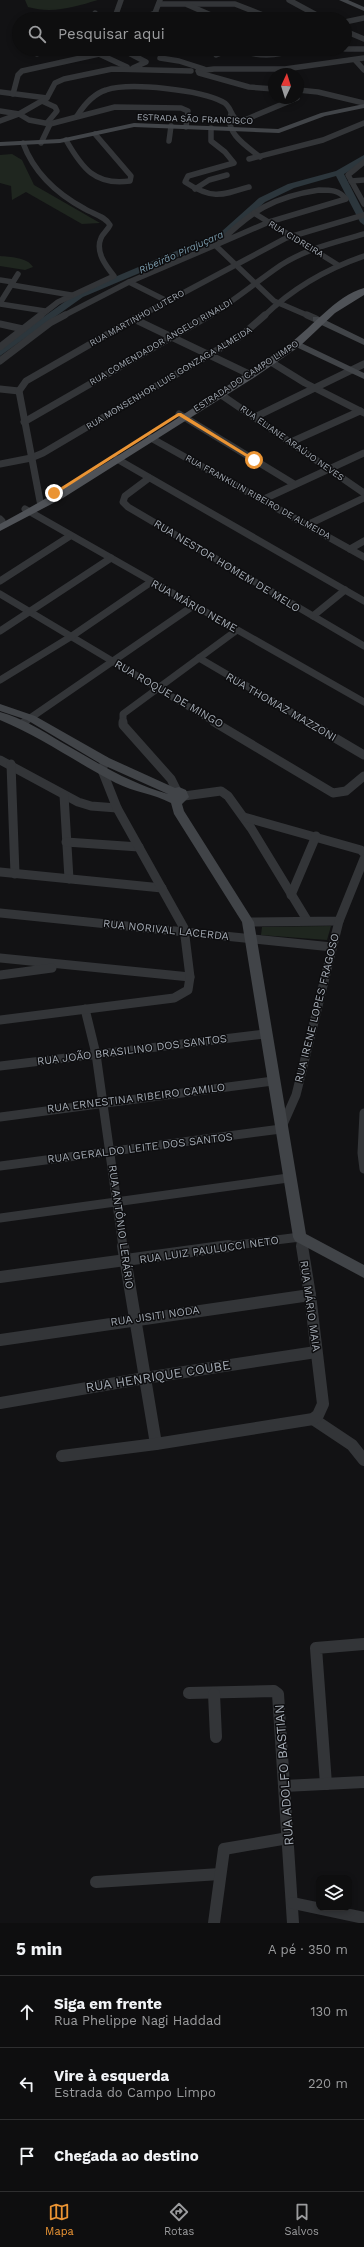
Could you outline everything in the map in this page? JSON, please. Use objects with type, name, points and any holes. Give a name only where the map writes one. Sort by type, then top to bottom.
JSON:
[{"type":"main road","name":"ESTRADA DO CAMPO LIMPO","points":[[28,511],[40,501],[248,374],[271,362],[297,344],[341,298],[364,287]]},
{"type":"main road","name":"ESTRADA DO CAMPO LIMPO","points":[[1,523],[28,511],[117,459],[151,438],[182,415],[220,394],[292,342],[319,320],[343,303],[364,291]]},
{"type":"street","points":[[117,12],[121,0]]},
{"type":"street","points":[[289,0],[311,12]]},
{"type":"street","points":[[342,0],[364,9]]},
{"type":"street","points":[[155,12],[160,2],[187,5],[235,4],[255,12]]},
{"type":"street","points":[[187,5],[204,12]]},
{"type":"street","points":[[352,21],[364,18]]},
{"type":"street","points":[[352,34],[364,39]]},
{"type":"street","points":[[352,49],[364,49]]},
{"type":"street","points":[[12,94],[18,75],[22,71],[90,56]]},
{"type":"street","points":[[103,56],[130,69]]},
{"type":"street","points":[[130,69],[146,62],[134,56]]},
{"type":"street","points":[[160,58],[179,61],[200,71],[249,87],[268,89]]},
{"type":"street","points":[[112,69],[180,72],[211,70],[274,71],[322,66],[364,58]]},
{"type":"street","points":[[352,60],[364,70]]},
{"type":"street","points":[[0,121],[18,114],[47,98],[54,85],[59,81],[112,69],[122,65]]},
{"type":"street","points":[[77,116],[85,104],[97,94],[125,86],[168,90],[218,100],[227,105],[234,119],[240,122],[283,104]]},
{"type":"street","points":[[304,90],[312,91],[364,105]]},
{"type":"street","points":[[304,95],[312,91]]},
{"type":"street","points":[[0,92],[47,98]]},
{"type":"street","points":[[41,143],[49,123],[57,112],[55,107],[42,101]]},
{"type":"street","name":"ESTRADA SÃO FRANCISCO","points":[[0,144],[41,143],[66,140],[131,126],[231,128],[279,131],[323,114],[364,105]]},
{"type":"street","points":[[0,111],[18,114],[29,120],[49,123],[124,106],[181,108],[188,111],[186,127]]},
{"type":"street","points":[[231,114],[229,119],[231,128],[238,139],[260,157]]},
{"type":"street","points":[[249,160],[323,140],[364,123]]},
{"type":"street","points":[[169,141],[171,126]]},
{"type":"street","points":[[211,128],[211,141],[225,152],[234,163],[188,176],[185,182],[195,189],[215,197],[249,187]]},
{"type":"street","points":[[66,140],[79,163],[106,182],[118,184],[130,181],[132,176],[96,134]]},
{"type":"street","points":[[0,347],[45,311],[71,295],[114,276],[104,261],[99,248],[100,239],[110,226],[105,219],[73,202],[42,176],[29,161],[23,143]]},
{"type":"street","points":[[364,162],[349,173],[362,197],[364,204]]},
{"type":"street","points":[[195,189],[209,180],[227,175]]},
{"type":"street","points":[[352,181],[364,180]]},
{"type":"street","points":[[0,362],[50,323],[129,282],[216,246],[244,234],[269,222],[346,199],[340,193],[324,189],[267,204],[254,213],[216,246]]},
{"type":"street","name":"RUA CIDREIRA","points":[[254,213],[338,265]]},
{"type":"street","name":"RUA MARTINHO LUTERO","points":[[19,391],[31,377],[134,319],[290,235],[361,215]]},
{"type":"street","points":[[234,230],[244,234]]},
{"type":"street","name":"RUA COMENDADOR ANGELO RINALDI","points":[[24,422],[228,305],[282,265],[314,249],[364,234]]},
{"type":"street","points":[[216,246],[255,284],[278,303],[319,320],[364,342]]},
{"type":"street","name":"RUA MONSENHOR LUIS GONZAGA ALMEIDA","points":[[0,464],[31,458],[44,453],[250,329],[278,303],[311,279],[338,265],[364,256]]},
{"type":"street","points":[[18,274],[1,301],[45,311]]},
{"type":"street","points":[[0,280],[71,295]]},
{"type":"street","points":[[129,282],[167,301]]},
{"type":"street","points":[[134,319],[248,374]]},
{"type":"street","points":[[0,324],[23,329]]},
{"type":"street","points":[[297,344],[364,376]]},
{"type":"street","points":[[271,362],[316,389],[362,412]]},
{"type":"street","points":[[255,417],[316,389],[364,364]]},
{"type":"street","points":[[0,389],[19,391],[40,501]]},
{"type":"street","name":"RUA ELIANE ARAÚJO NEVES","points":[[220,394],[364,493]]},
{"type":"street","points":[[291,442],[362,412]]},
{"type":"street","points":[[182,415],[294,484]]},
{"type":"street","name":"RUA FRANKILIN RIBEIRO DE ALMEIDA","points":[[151,438],[364,557]]},
{"type":"street","points":[[262,500],[364,453]]},
{"type":"street","points":[[117,459],[364,601]]},
{"type":"street","name":"RUA NESTOR HOMEM DE MELO","points":[[149,478],[125,496],[124,502],[128,506],[364,646]]},
{"type":"street","points":[[307,525],[364,498]]},
{"type":"street","name":"RUA MÁRIO NEME","points":[[28,511],[364,702]]},
{"type":"street","points":[[0,582],[70,536]]},
{"type":"street","points":[[350,549],[364,542]]},
{"type":"street","points":[[0,631],[111,558]]},
{"type":"street","points":[[0,680],[72,636],[151,582]]},
{"type":"street","points":[[313,616],[345,590]]},
{"type":"street","name":"RUA ROQUE DE MINGO","points":[[0,594],[333,793],[346,791],[364,776]]},
{"type":"street","points":[[0,716],[26,721],[193,606]]},
{"type":"street","points":[[237,630],[123,714],[123,725],[177,796],[178,811],[248,922],[307,920],[339,921]]},
{"type":"street","name":"RUA THOMAZ MAZZONI","points":[[199,658],[364,755]]},
{"type":"street","points":[[0,707],[104,765],[138,789],[177,796],[221,791],[227,793],[244,817],[307,920]]},
{"type":"street","points":[[0,760],[11,764],[64,795],[91,806],[117,808]]},
{"type":"street","points":[[11,764],[15,874]]},
{"type":"street","points":[[104,765],[166,783]]},
{"type":"street","points":[[0,1020],[180,996],[188,990],[190,977],[186,933],[117,808],[106,783],[104,765]]},
{"type":"street","points":[[64,795],[69,879]]},
{"type":"street","points":[[244,817],[316,836],[361,850],[364,853]]},
{"type":"street","points":[[291,895],[316,836]]},
{"type":"street","points":[[66,842],[139,847]]},
{"type":"street","name":"RUA IRENE LOPES FRAGOSO","points":[[281,1129],[296,1095],[339,921],[364,859]]},
{"type":"street","points":[[0,872],[162,888]]},
{"type":"street","name":"RUA NORIVAL LACERDA","points":[[0,913],[332,947]]},
{"type":"street","name":"RUA MÁRIO MAIA","points":[[248,922],[264,1034],[277,1103],[288,1178],[310,1295],[323,1404],[318,1416],[313,1419]]},
{"type":"street","points":[[0,958],[190,977]]},
{"type":"street","points":[[0,975],[68,965]]},
{"type":"street","name":"RUA ANTÔNIO LERÁRIO","points":[[85,1009],[96,1054],[125,1261],[156,1444]]},
{"type":"street","name":"RUA JOÃO BRASILINO DOS SANTOS","points":[[0,1066],[264,1034]]},
{"type":"street","name":"RUA ERNESTINA RIBEIRO CAMILO","points":[[0,1117],[102,1102],[273,1081]]},
{"type":"street","name":"RUA IRENE LOPES FRAGOSO","points":[[277,1103],[291,1100],[296,1095]]},
{"type":"street","points":[[364,1113],[362,1153],[364,1170]]},
{"type":"street","name":"RUA GERALDO LEITE DOS SANTOS","points":[[0,1166],[281,1129]]},
{"type":"street","points":[[0,1218],[288,1178]]},
{"type":"street","points":[[300,1237],[364,1272]]},
{"type":"street","name":"RUA LUIZ PAULUCCI NETO","points":[[0,1277],[300,1237]]},
{"type":"street","name":"RUA JISITI NODA","points":[[0,1340],[135,1319],[310,1295]]},
{"type":"street","name":"RUA HENRIQUE COUBE","points":[[0,1403],[145,1378],[316,1352]]},
{"type":"street","points":[[62,1456],[156,1444],[313,1419],[352,1445],[364,1460]]},
{"type":"street","points":[[326,1784],[316,1648],[364,1644]]},
{"type":"street","name":"RUA ADOLFO BASTIAN","points":[[190,1693],[214,1694],[274,1691],[278,1693],[294,1903],[293,1923]]},
{"type":"street","points":[[214,1694],[216,1737]]},
{"type":"street","points":[[284,1786],[364,1782]]},
{"type":"street","points":[[214,1923],[224,1849],[288,1838]]},
{"type":"street","points":[[96,1882],[220,1874]]},
{"type":"street","points":[[294,1903],[364,1918]]},
{"type":"shaded area","points":[[25,0],[98,0],[63,9],[46,10],[28,7]]},
{"type":"shaded area","points":[[12,154],[22,160],[34,185],[100,223],[82,224],[26,192],[12,200],[11,186],[0,183],[0,155]]},
{"type":"shaded area","points":[[0,256],[23,259],[33,267],[25,270],[0,266]]},
{"type":"shaded area","points":[[331,926],[327,940],[261,935],[262,927]]},
{"type":"waterway","name":"Ribeirão Pirajuçara","points":[[339,173],[364,158]]},
{"type":"waterway","name":"Ribeirão Pirajuçara","points":[[0,353],[68,302],[80,295],[224,234],[262,200],[291,186],[339,173]]},
{"type":"waterway","points":[[339,173],[364,222]]},
{"type":"route","points":[[54,493],[179,414],[254,460]]}]
